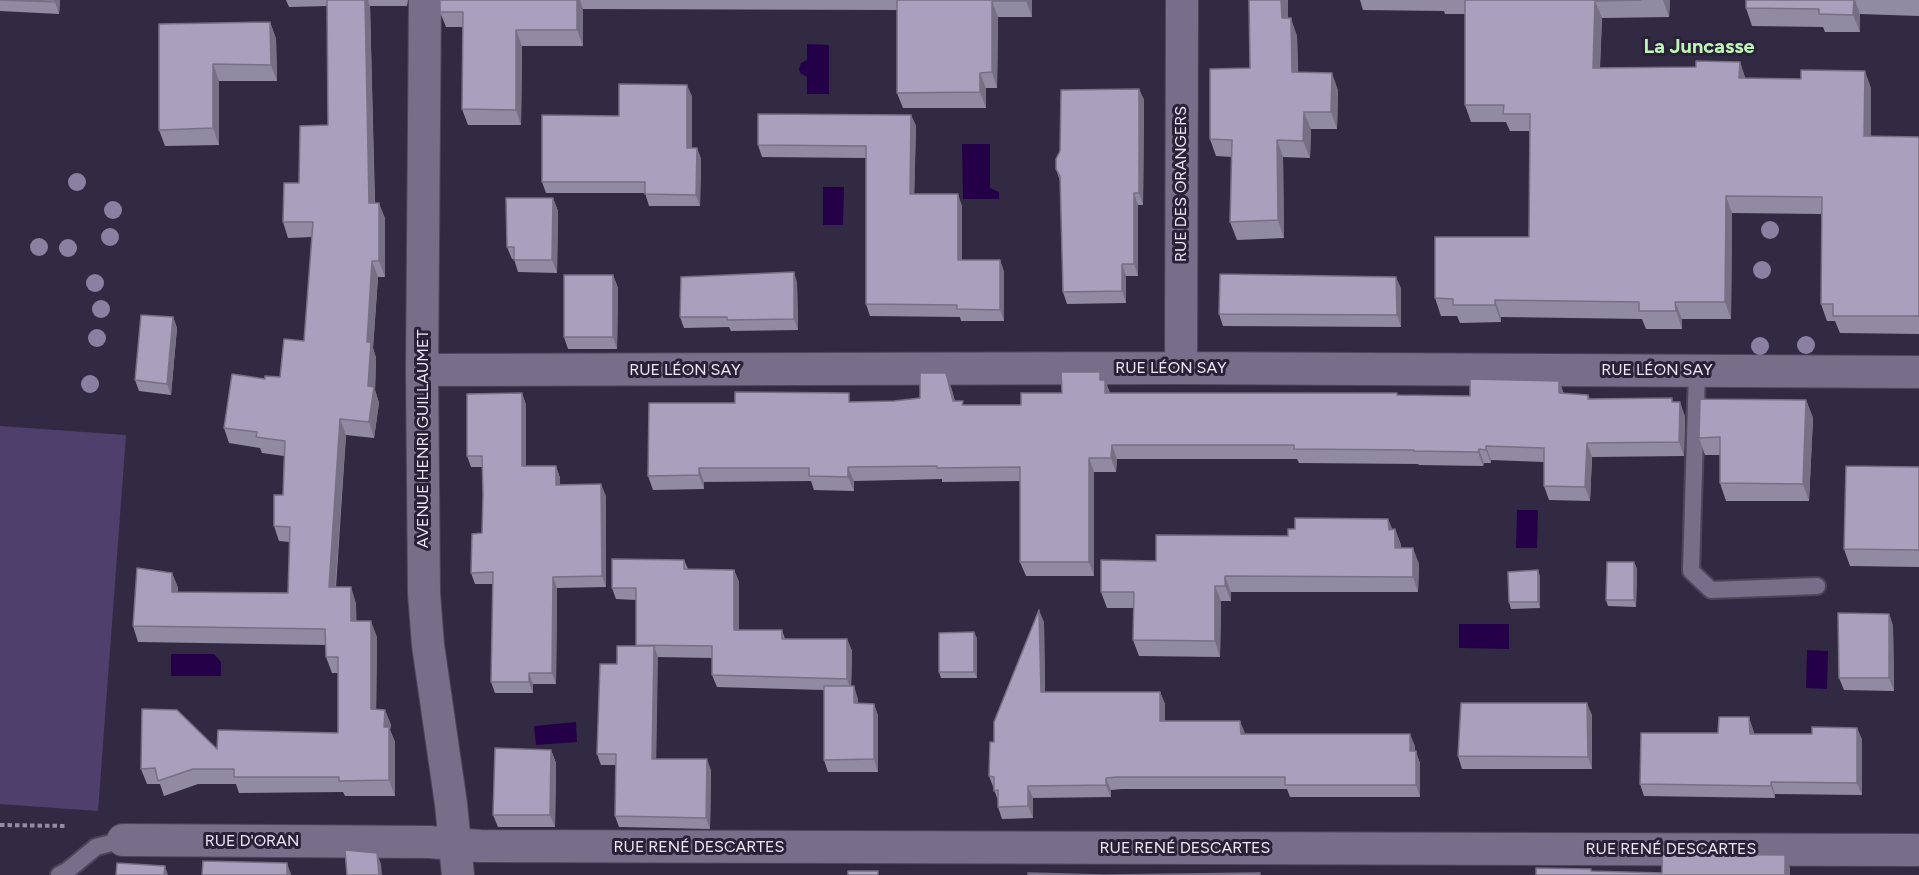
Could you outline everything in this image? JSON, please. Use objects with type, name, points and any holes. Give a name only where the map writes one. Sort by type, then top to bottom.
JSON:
[{"type":"street","name":"AVENUE HENRI GUILLAUMET","points":[[425,0],[422,370],[424,593],[428,645],[451,804],[458,875]]},
{"type":"street","name":"RUE DES ORANGERS","points":[[1181,368],[1182,0]]},
{"type":"street","name":"RUE LÉON SAY","points":[[422,370],[1181,368],[1919,372]]},
{"type":"street","name":"RUE D'ORAN","points":[[123,840],[454,843]]},
{"type":"street","name":"RUE RENÉ DESCARTES","points":[[454,843],[480,846],[1913,855]]},
{"type":"lane","points":[[1697,370],[1691,571],[1711,590],[1817,586]]},
{"type":"lane","name":"RUE D'ORAN","points":[[59,875],[96,848],[123,840]]},
{"type":"path","points":[[0,825],[66,826]]},
{"type":"shaded area","points":[[807,44],[829,45],[829,94],[807,94],[807,77],[800,73],[799,69],[801,63],[807,60]]},
{"type":"shaded area","points":[[962,144],[990,144],[990,188],[999,192],[999,199],[963,199]]},
{"type":"shaded area","points":[[823,187],[844,187],[843,225],[823,225]]},
{"type":"shaded area","points":[[0,426],[126,435],[98,811],[0,804]]},
{"type":"shaded area","points":[[1517,510],[1538,510],[1537,548],[1516,548]]},
{"type":"shaded area","points":[[1459,624],[1509,624],[1509,649],[1459,648]]},
{"type":"shaded area","points":[[1807,650],[1828,651],[1827,689],[1806,688]]},
{"type":"shaded area","points":[[171,654],[214,654],[221,662],[221,676],[171,676]]},
{"type":"shaded area","points":[[576,722],[577,742],[536,745],[534,726]]},
{"type":"building","points":[[0,0],[55,0],[55,2]]},
{"type":"building","points":[[327,0],[365,0],[369,203],[379,203],[379,261],[372,261],[367,342],[371,342],[368,386],[374,387],[369,422],[340,419],[329,587],[351,587],[351,621],[371,621],[371,709],[385,710],[384,727],[389,727],[389,780],[339,781],[339,777],[234,777],[234,769],[193,769],[158,781],[155,768],[141,769],[142,709],[177,710],[217,749],[218,730],[338,733],[338,657],[326,657],[325,629],[133,626],[137,568],[172,573],[172,592],[288,593],[290,527],[274,526],[274,495],[283,495],[285,441],[256,437],[257,432],[224,428],[232,374],[265,379],[265,376],[280,377],[284,339],[304,341],[313,222],[283,222],[284,183],[299,183],[300,126],[328,125]]},
{"type":"building","points":[[440,0],[577,0],[577,30],[516,30],[516,110],[462,109],[463,12],[440,12]]},
{"type":"building","points":[[897,0],[1026,1],[992,1],[992,72],[980,73],[980,92],[897,93]]},
{"type":"building","points":[[1249,0],[1281,0],[1282,18],[1291,18],[1292,72],[1332,73],[1331,112],[1304,112],[1303,141],[1277,140],[1278,220],[1230,222],[1232,140],[1210,139],[1210,69],[1250,68]]},
{"type":"building","points":[[1465,0],[1641,0],[1595,1],[1593,68],[1696,67],[1696,61],[1740,62],[1739,78],[1801,79],[1801,70],[1865,71],[1864,136],[1919,137],[1919,316],[1833,316],[1833,304],[1821,304],[1822,197],[1726,196],[1725,302],[1675,302],[1676,311],[1639,311],[1639,302],[1495,300],[1495,305],[1453,305],[1453,299],[1435,298],[1435,237],[1529,237],[1530,114],[1503,114],[1504,105],[1465,105]]},
{"type":"building","points":[[1746,0],[1854,0],[1853,15],[1819,14],[1819,9],[1746,8]]},
{"type":"building","points":[[270,22],[271,65],[213,64],[213,128],[159,130],[159,24]]},
{"type":"building","points":[[619,84],[687,85],[687,148],[697,148],[696,195],[645,194],[645,182],[542,182],[542,115],[619,116]]},
{"type":"building","points":[[1139,89],[1139,193],[1134,193],[1134,264],[1122,264],[1122,291],[1063,292],[1060,176],[1056,169],[1056,159],[1060,151],[1061,90]]},
{"type":"building","points":[[758,114],[911,115],[910,194],[958,194],[958,260],[1000,260],[1000,310],[957,309],[957,305],[866,304],[866,146],[758,145]]},
{"type":"building","points":[[506,198],[553,198],[552,260],[514,260],[514,247],[507,247]]},
{"type":"building","points":[[794,272],[794,319],[727,320],[727,317],[680,317],[681,277]]},
{"type":"building","points":[[1220,274],[1396,277],[1397,315],[1219,314]]},
{"type":"building","points":[[564,275],[613,275],[613,337],[564,337]]},
{"type":"building","points":[[141,315],[173,317],[167,384],[135,380]]},
{"type":"building","points":[[1061,372],[1100,372],[1100,380],[1105,380],[1105,393],[1397,393],[1397,395],[1470,396],[1470,379],[1559,381],[1559,393],[1588,395],[1588,399],[1672,398],[1672,402],[1680,402],[1679,442],[1587,443],[1585,487],[1544,486],[1544,448],[1486,446],[1486,450],[1479,449],[1478,452],[1294,449],[1294,445],[1112,445],[1111,458],[1089,458],[1089,562],[1020,562],[1020,467],[848,467],[848,477],[809,476],[809,468],[699,468],[699,475],[648,476],[649,403],[735,403],[735,392],[849,393],[849,402],[894,401],[920,398],[920,373],[946,373],[953,401],[963,401],[962,405],[1021,405],[1021,393],[1062,393]]},
{"type":"building","points":[[522,393],[522,466],[556,466],[556,485],[601,484],[602,576],[553,577],[552,673],[529,673],[529,682],[491,682],[493,572],[471,573],[472,534],[482,533],[483,494],[482,456],[467,456],[467,394]]},
{"type":"building","points":[[1700,399],[1806,400],[1803,484],[1720,483],[1720,437],[1699,438]]},
{"type":"building","points":[[1846,466],[1919,467],[1919,550],[1844,549]]},
{"type":"building","points":[[1295,518],[1388,519],[1389,530],[1395,529],[1395,548],[1413,548],[1413,577],[1225,576],[1225,586],[1215,586],[1215,641],[1133,640],[1134,592],[1101,592],[1101,560],[1156,561],[1156,535],[1288,536],[1288,529],[1295,529]]},
{"type":"building","points":[[612,559],[684,560],[684,569],[734,570],[734,630],[782,630],[782,639],[847,639],[847,679],[712,675],[712,646],[636,645],[636,588],[612,588]]},
{"type":"building","points":[[1607,562],[1634,562],[1634,600],[1606,600]]},
{"type":"building","points":[[1538,570],[1538,602],[1509,602],[1508,572]]},
{"type":"building","points":[[1039,610],[1041,692],[1160,692],[1160,721],[1240,721],[1241,734],[1410,734],[1410,751],[1416,751],[1416,785],[1285,785],[1285,777],[1117,777],[1106,778],[1106,785],[1028,786],[1028,806],[998,807],[998,790],[994,791],[994,777],[989,776],[990,742],[994,742],[994,722]]},
{"type":"building","points":[[1838,613],[1889,614],[1889,678],[1839,678]]},
{"type":"building","points":[[974,632],[974,672],[939,672],[939,633]]},
{"type":"building","points":[[617,646],[654,646],[652,759],[707,759],[706,818],[615,816],[616,754],[597,754],[600,664],[617,664]]},
{"type":"building","points":[[824,686],[854,686],[854,703],[874,704],[874,759],[824,760]]},
{"type":"building","points":[[1461,703],[1587,703],[1588,757],[1458,756]]},
{"type":"building","points":[[1719,717],[1749,717],[1750,734],[1812,734],[1812,727],[1857,728],[1857,783],[1771,782],[1771,786],[1640,784],[1641,733],[1718,733]]},
{"type":"building","points":[[495,748],[551,750],[550,815],[493,815]]},
{"type":"building","points":[[345,850],[377,853],[379,875],[347,875]]},
{"type":"building","points":[[1662,854],[1785,855],[1785,875],[1536,875],[1536,868],[1662,873]]},
{"type":"building","points":[[203,861],[287,863],[287,875],[202,875]]},
{"type":"building","points":[[117,863],[165,866],[164,875],[116,875]]},
{"type":"building","points":[[848,871],[878,871],[878,875],[848,875]]},
{"type":"building","points":[[1028,873],[1104,875],[1028,875]]},
{"type":"building","points":[[1260,873],[1260,875],[1104,875]]},
{"type":"district","name":"La Juncasse","points":[[1699,47]]}]
